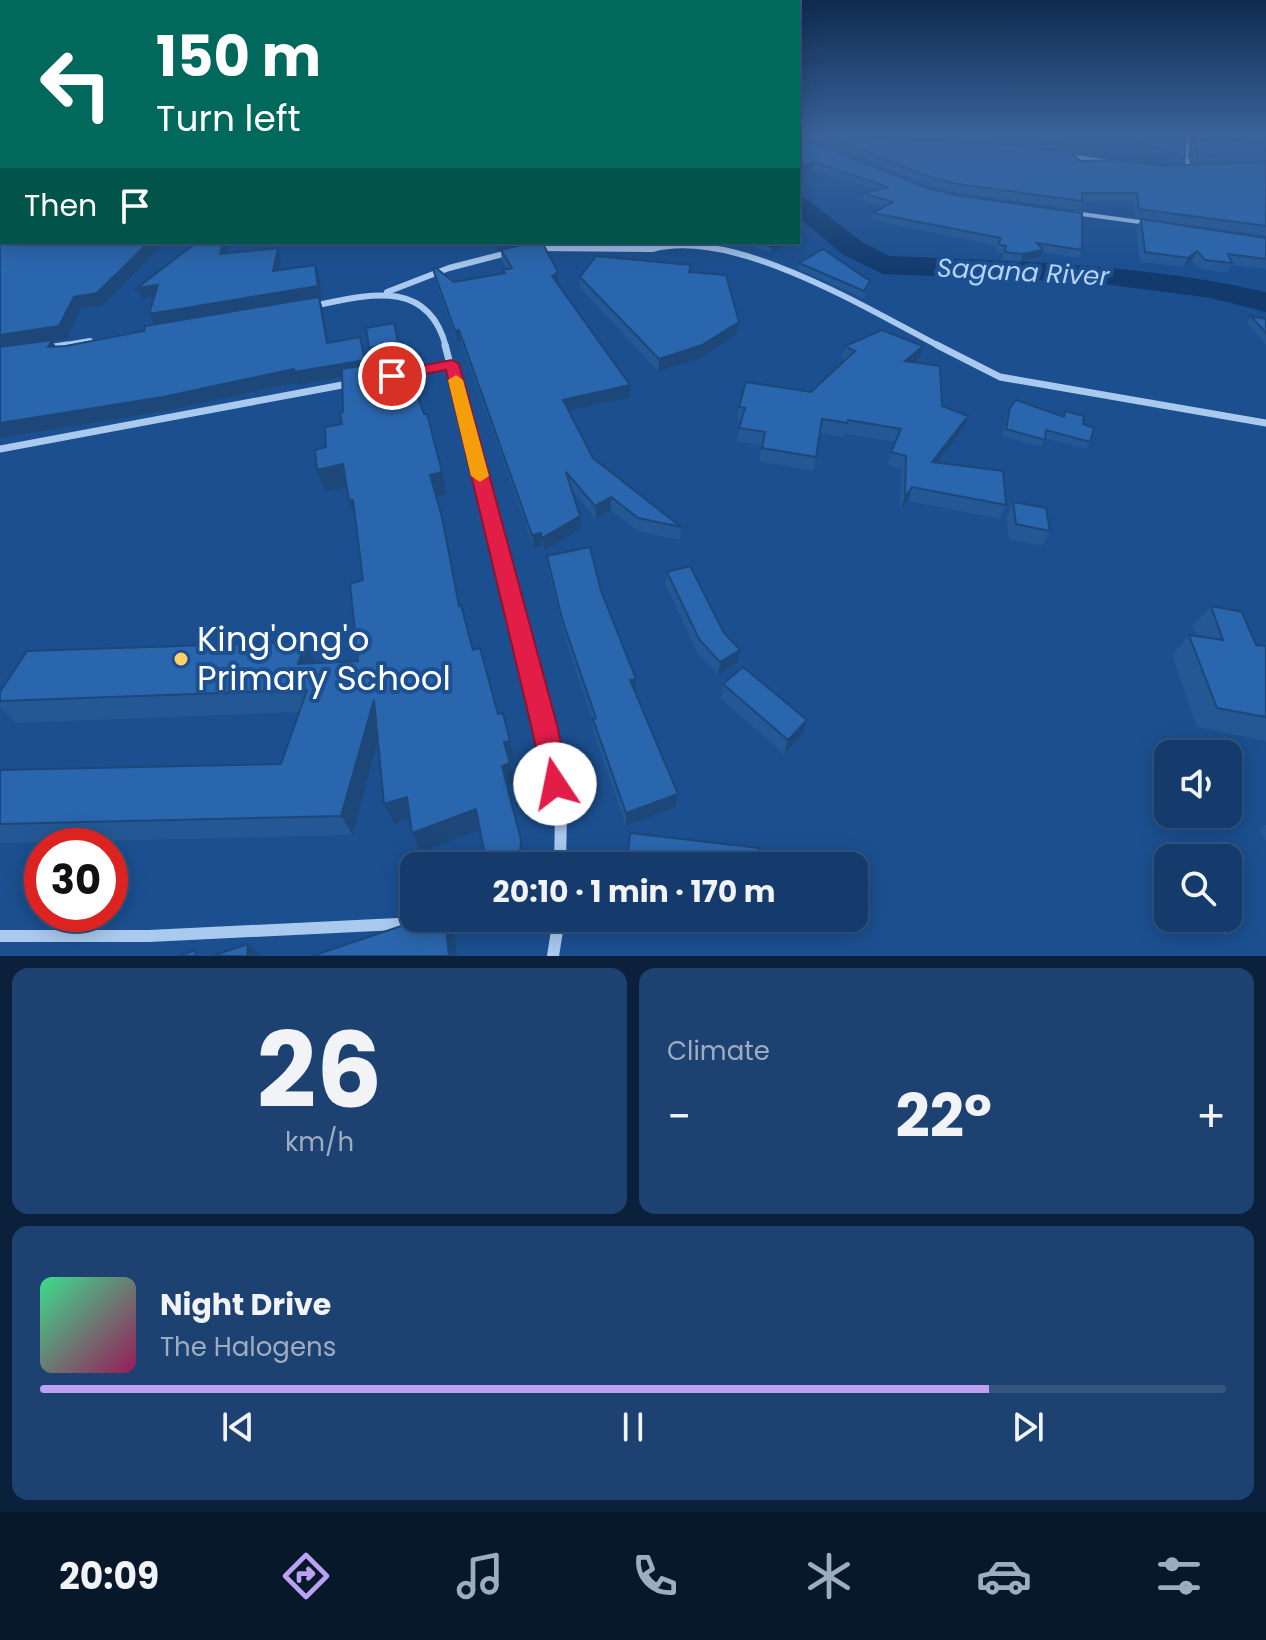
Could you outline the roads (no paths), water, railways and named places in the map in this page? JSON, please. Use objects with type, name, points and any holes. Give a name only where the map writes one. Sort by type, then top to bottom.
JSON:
[{"type":"street","points":[[1061,212],[1149,223]]},
{"type":"street","points":[[302,309],[385,292],[449,268],[502,253],[572,244],[652,249],[667,245],[748,254],[853,302],[1000,377],[1266,423]]},
{"type":"street","points":[[385,292],[399,295],[430,312],[440,325],[544,725],[561,813],[560,852]]},
{"type":"street","points":[[46,348],[106,339]]},
{"type":"street","points":[[0,449],[452,364]]},
{"type":"street","points":[[0,936],[149,936],[400,924]]},
{"type":"street","points":[[553,956],[557,932]]},
{"type":"waterway","name":"Sagana River","points":[[800,206],[852,248],[883,265],[1088,273],[1211,289],[1266,302]]},
{"type":"place","name":"King'ong'o Primary School","points":[[181,659]]}]
